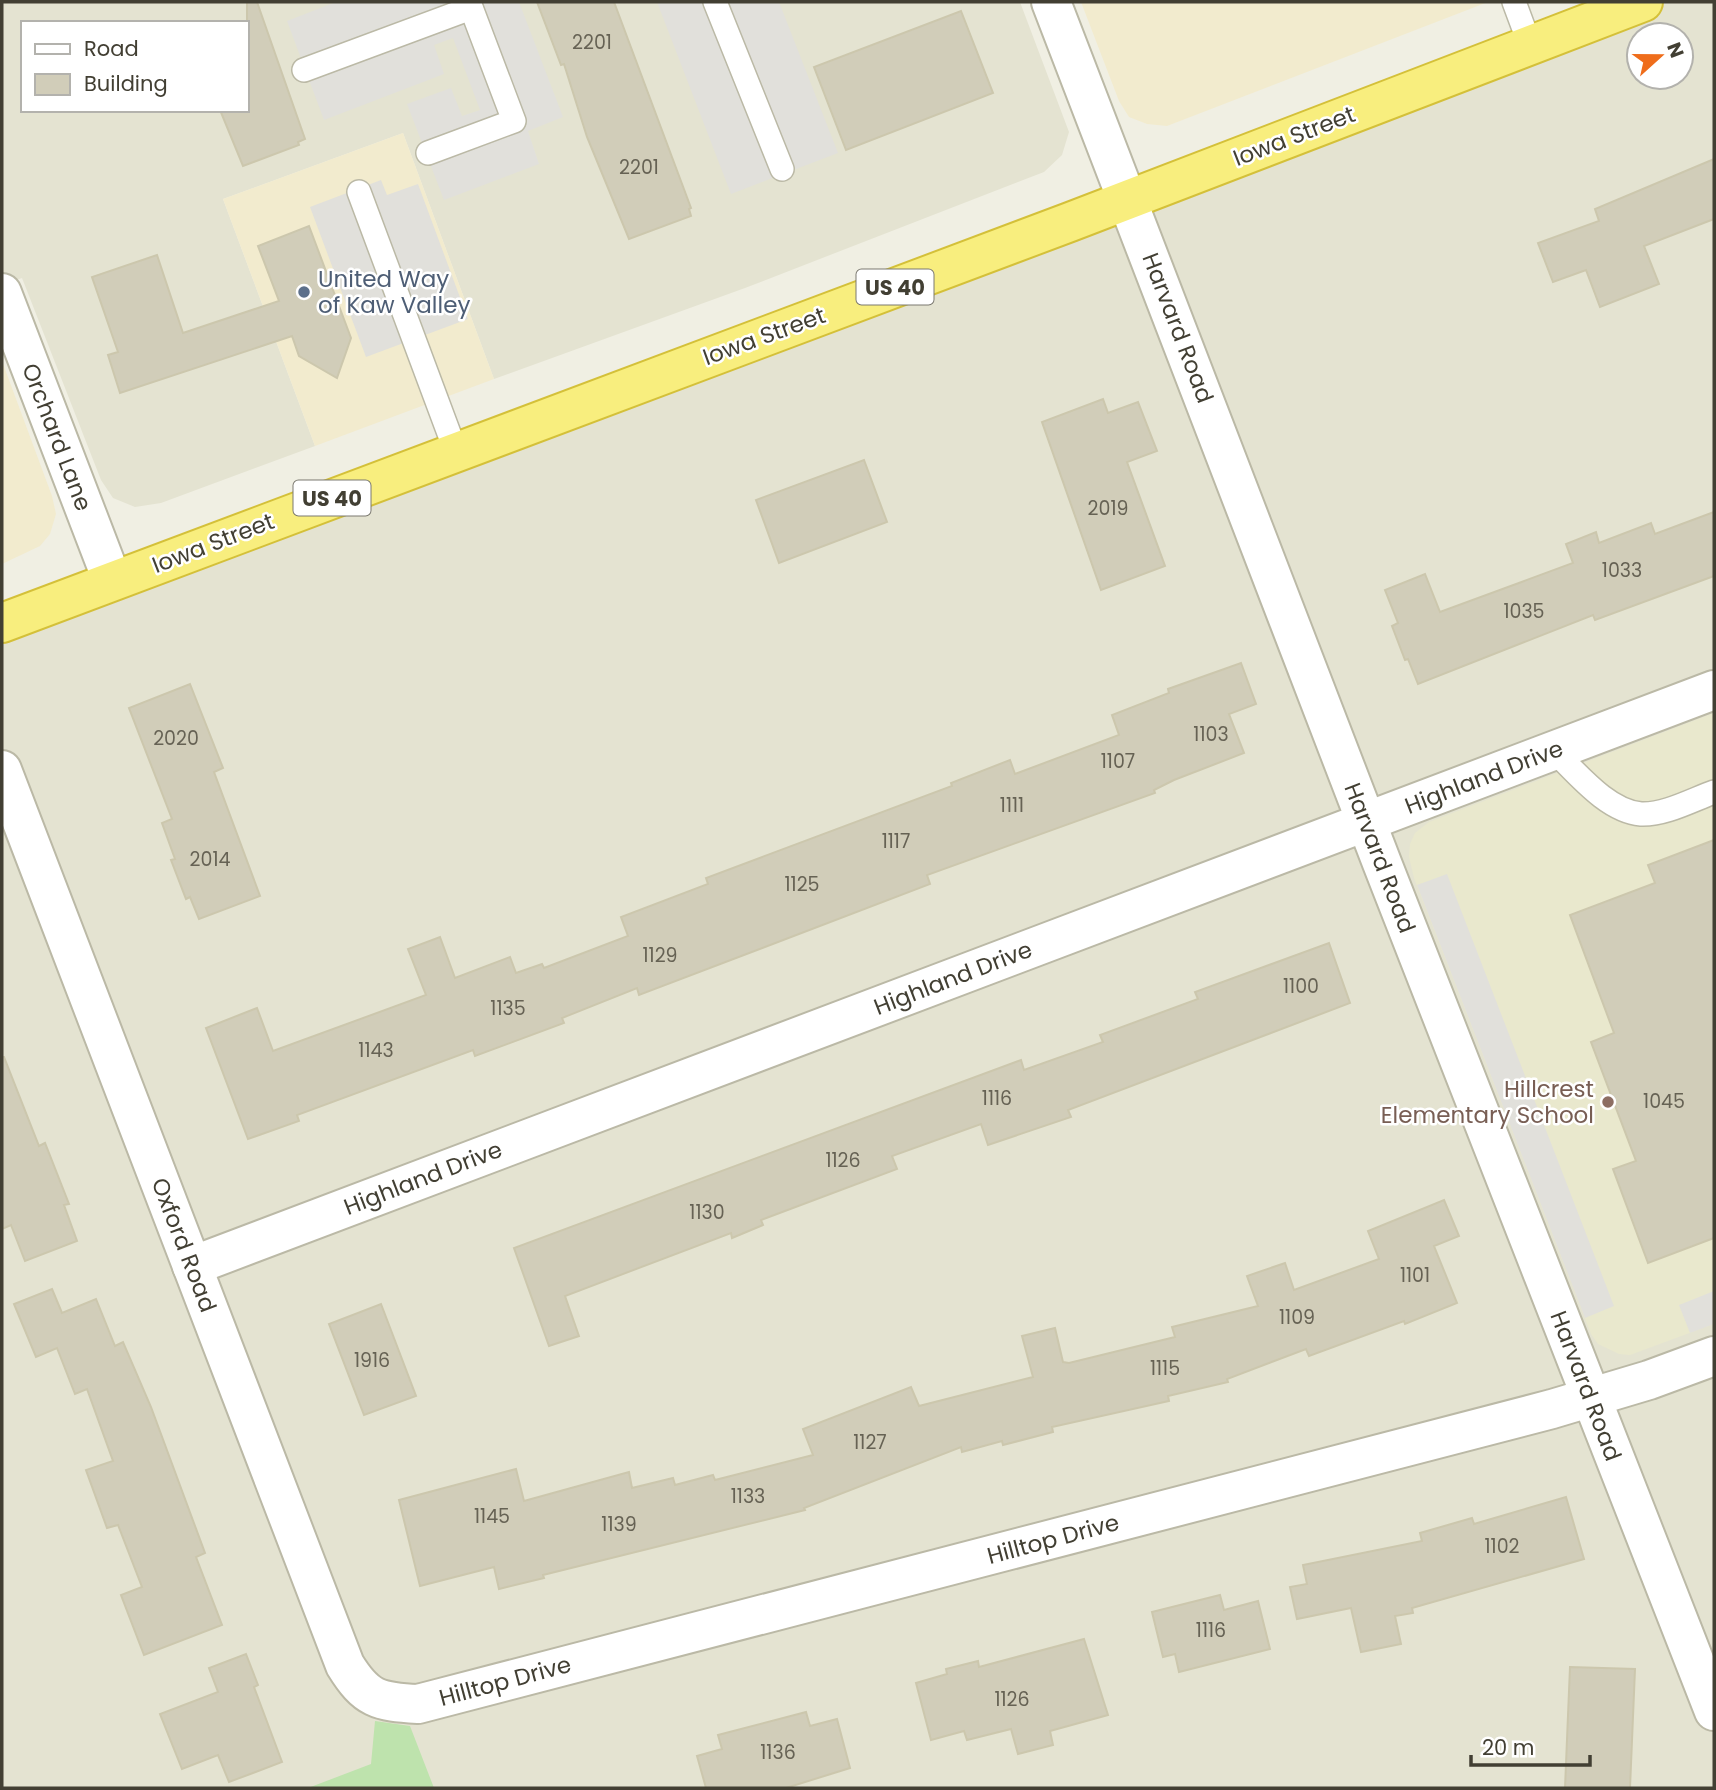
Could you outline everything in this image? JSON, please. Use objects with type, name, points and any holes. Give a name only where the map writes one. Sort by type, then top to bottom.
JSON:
[{"type":"highway","name":"Iowa Street","points":[[2,623],[1643,2]]},
{"type":"street","name":"Harvard Road","points":[[1051,2],[1366,822],[1714,1711]]},
{"type":"street","name":"Orchard Lane","points":[[2,293],[11,346],[112,580]]},
{"type":"street","name":"Highland Drive","points":[[192,1266],[1714,690]]},
{"type":"street","name":"Oxford Road","points":[[2,770],[345,1665],[358,1687],[375,1699],[388,1703]]},
{"type":"street","name":"Hilltop Drive","points":[[388,1703],[418,1704],[1591,1398],[1714,1356]]},
{"type":"lane","points":[[715,2],[782,169]]},
{"type":"lane","points":[[1514,2],[1530,45]]},
{"type":"lane","points":[[304,70],[470,5],[514,121],[428,153]]},
{"type":"lane","points":[[359,192],[456,452]]},
{"type":"lane","points":[[1554,751],[1614,804],[1640,814],[1666,810],[1714,792]]},
{"type":"shaded area","points":[[2,2],[1020,2],[1069,132],[1062,155],[1044,172],[745,288],[494,379],[403,133],[223,199],[315,446],[161,503],[135,507],[113,498],[101,480],[22,278],[2,285]]},
{"type":"shaded area","points":[[336,2],[519,2],[563,117],[528,131],[539,164],[444,200],[407,104],[451,88],[462,116],[480,110],[453,38],[434,45],[444,74],[324,120],[287,21]]},
{"type":"shaded area","points":[[657,2],[779,2],[838,153],[731,194]]},
{"type":"shaded area","points":[[1081,2],[1488,2],[1167,126],[1147,124],[1129,117],[1119,101]]},
{"type":"shaded area","points":[[1643,2],[1714,2],[1714,1788],[2,1788],[2,623]]},
{"type":"shaded area","points":[[403,133],[494,379],[315,446],[223,199]]},
{"type":"shaded area","points":[[381,180],[387,195],[418,184],[468,319],[366,357],[310,207]]},
{"type":"shaded area","points":[[2,361],[52,496],[56,514],[50,534],[40,546],[2,564]]},
{"type":"shaded area","name":"Hillcrest Elementary School","points":[[1714,713],[1714,1324],[1630,1355],[1619,1354],[1598,1344],[1591,1334],[1414,878],[1409,857],[1410,844],[1415,833],[1429,822]]},
{"type":"shaded area","points":[[1447,874],[1614,1306],[1585,1318],[1417,885]]},
{"type":"shaded area","points":[[1714,1291],[1714,1324],[1690,1333],[1679,1305]]},
{"type":"green space","points":[[375,1721],[410,1726],[434,1788],[308,1788],[371,1764]]},
{"type":"building","points":[[247,2],[257,2],[305,139],[298,142],[299,145],[243,166],[221,112],[248,112]]},
{"type":"building","points":[[537,2],[614,2],[691,208],[691,216],[629,239],[587,137],[564,64],[561,65]]},
{"type":"building","points":[[961,11],[993,93],[846,150],[814,67]]},
{"type":"building","points":[[1714,159],[1714,219],[1644,246],[1659,284],[1600,307],[1586,270],[1553,282],[1538,243],[1599,221],[1595,209]]},
{"type":"building","points":[[309,226],[351,338],[337,378],[299,356],[292,336],[120,393],[108,355],[118,352],[92,277],[157,255],[183,333],[279,301],[258,246]]},
{"type":"building","points":[[1103,399],[1108,413],[1138,402],[1157,451],[1127,462],[1165,566],[1101,590],[1042,422]]},
{"type":"building","points":[[864,460],[887,522],[779,563],[756,500]]},
{"type":"building","points":[[1714,512],[1714,576],[1595,620],[1593,615],[1418,684],[1408,659],[1405,660],[1392,626],[1398,623],[1385,590],[1425,574],[1440,612],[1573,563],[1566,544],[1596,532],[1599,543],[1651,523],[1655,534]]},
{"type":"building","points":[[1241,663],[1256,704],[1229,714],[1244,753],[1174,780],[1154,790],[1155,793],[927,875],[930,884],[639,995],[637,988],[562,1018],[564,1023],[475,1056],[473,1050],[297,1115],[299,1121],[248,1139],[206,1028],[257,1008],[273,1051],[426,995],[408,949],[440,937],[455,978],[510,957],[516,973],[542,964],[544,968],[628,936],[621,917],[708,884],[706,878],[952,786],[951,783],[1010,760],[1015,774],[1119,735],[1112,715],[1169,693],[1168,689]]},
{"type":"building","points":[[190,684],[223,768],[214,772],[260,896],[199,919],[190,897],[186,899],[171,860],[175,859],[162,823],[172,819],[129,708]]},
{"type":"building","points":[[1714,840],[1714,1238],[1648,1263],[1613,1169],[1636,1161],[1591,1042],[1614,1033],[1570,915],[1655,883],[1648,865]]},
{"type":"building","points":[[1329,943],[1350,1003],[1068,1110],[1071,1117],[988,1145],[981,1124],[892,1156],[897,1169],[761,1220],[763,1225],[732,1238],[731,1233],[565,1296],[579,1336],[549,1346],[514,1248],[1021,1060],[1024,1070],[1103,1042],[1100,1035],[1198,999],[1195,992]]},
{"type":"building","points":[[2,1057],[39,1146],[45,1143],[69,1204],[64,1205],[77,1241],[25,1261],[11,1225],[2,1229]]},
{"type":"building","points":[[1444,1200],[1459,1236],[1434,1246],[1457,1303],[1405,1324],[1404,1321],[1309,1356],[1306,1349],[1227,1379],[1228,1382],[1168,1396],[1169,1401],[1052,1427],[1053,1432],[1003,1445],[1002,1441],[962,1452],[961,1447],[804,1508],[805,1510],[543,1575],[544,1578],[499,1589],[494,1567],[420,1586],[399,1500],[516,1469],[524,1501],[629,1472],[632,1488],[673,1478],[675,1485],[713,1475],[715,1480],[813,1455],[803,1429],[911,1387],[919,1406],[1033,1377],[1022,1336],[1055,1328],[1063,1362],[1069,1363],[1175,1337],[1172,1327],[1258,1306],[1247,1276],[1285,1263],[1294,1290],[1379,1259],[1368,1231]]},
{"type":"building","points":[[52,1289],[62,1313],[96,1299],[115,1346],[123,1342],[151,1407],[205,1553],[196,1557],[222,1625],[144,1655],[121,1595],[142,1587],[118,1525],[107,1528],[86,1470],[113,1461],[87,1389],[75,1394],[57,1348],[36,1357],[14,1304]]},
{"type":"building","points":[[381,1304],[416,1396],[364,1415],[329,1324]]},
{"type":"building","points":[[1566,1497],[1584,1559],[1412,1608],[1413,1613],[1395,1616],[1401,1644],[1361,1652],[1351,1608],[1297,1619],[1290,1587],[1307,1584],[1303,1565],[1422,1541],[1420,1533],[1472,1518],[1474,1524]]},
{"type":"building","points":[[1220,1595],[1224,1610],[1258,1601],[1270,1649],[1179,1672],[1175,1654],[1163,1657],[1152,1612]]},
{"type":"building","points":[[1084,1639],[1108,1715],[1050,1731],[1053,1745],[1018,1754],[1011,1729],[967,1740],[964,1731],[931,1740],[916,1683],[947,1674],[946,1669],[978,1661],[979,1667]]},
{"type":"building","points":[[246,1654],[258,1685],[254,1687],[282,1762],[229,1782],[218,1755],[182,1769],[160,1714],[218,1692],[209,1668]]},
{"type":"building","points":[[1570,1667],[1635,1669],[1630,1788],[1565,1788]]},
{"type":"building","points":[[806,1712],[810,1726],[837,1719],[850,1768],[786,1788],[706,1788],[697,1756],[722,1749],[718,1735]]},
{"type":"place","name":"United Way of Kaw Valley","points":[[304,292]]},
{"type":"place","name":"Hillcrest Elementary School","points":[[1608,1102]]}]
